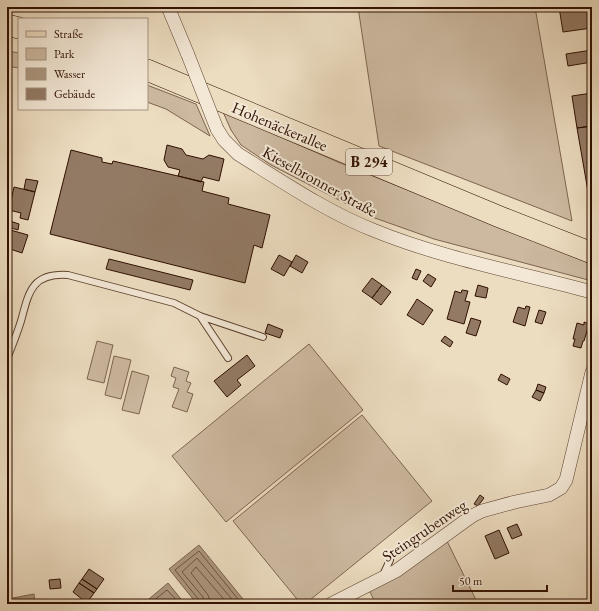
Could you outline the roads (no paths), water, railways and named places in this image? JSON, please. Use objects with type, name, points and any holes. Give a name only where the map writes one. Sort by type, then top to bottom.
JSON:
[{"type":"main road","points":[[7,25],[18,28]]},
{"type":"main road","points":[[7,40],[18,41]]},
{"type":"main road","name":"Hohenäckerallee","points":[[148,70],[500,217],[592,253]]},
{"type":"street","name":"Kieselbronner Straße","points":[[168,7],[217,129],[224,140],[238,154],[346,218],[372,230],[436,251],[592,292]]},
{"type":"street","name":"Steingrubenweg","points":[[331,604],[396,571],[472,516],[482,511],[515,502],[549,495],[561,488],[566,480],[592,372]]},
{"type":"lane","points":[[233,7],[238,7]]},
{"type":"lane","points":[[7,359],[16,336],[30,289],[46,277],[57,274],[68,275],[174,303],[200,316],[263,337]]},
{"type":"lane","points":[[200,316],[228,358]]},
{"type":"lane","points":[[381,578],[390,560]]},
{"type":"water","points":[[199,545],[247,604],[197,604],[169,569]]},
{"type":"water","points":[[168,583],[185,604],[143,604]]},
{"type":"water","points":[[34,594],[35,604],[8,604],[13,598]]}]
